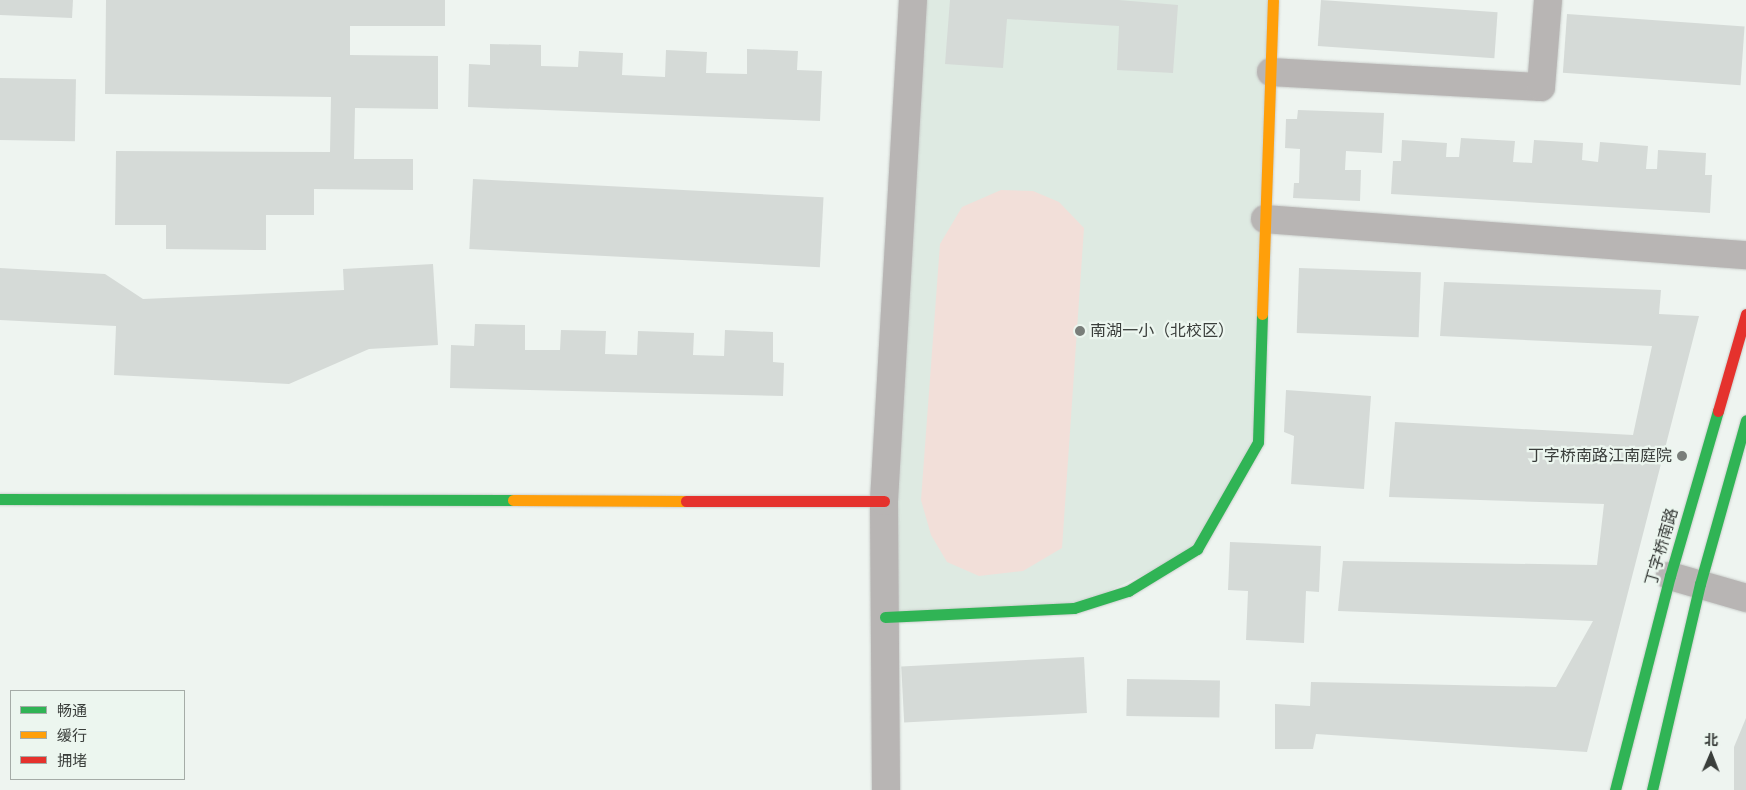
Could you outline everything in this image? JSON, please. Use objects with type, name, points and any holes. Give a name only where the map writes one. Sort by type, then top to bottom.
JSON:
[{"type":"street","points":[[886,790],[884,501],[913,0]]},
{"type":"street","points":[[885,618],[1074,608],[1128,591],[1197,549],[1258,442],[1273,0]]},
{"type":"street","points":[[1271,72],[1541,87],[1548,0]]},
{"type":"street","points":[[1266,219],[1746,255]]},
{"type":"street","name":"丁字桥南路","points":[[1615,790],[1670,576],[1746,314]]},
{"type":"street","points":[[1652,790],[1700,584],[1746,420]]},
{"type":"street","points":[[0,499],[884,501]]},
{"type":"street","points":[[1670,576],[1746,598]]},
{"type":"shaded area","name":"南湖一小（北校区）","points":[[914,0],[1273,0],[1258,442],[1197,549],[1074,608],[885,617]]},
{"type":"shaded area","points":[[1001,190],[1033,191],[1059,202],[1084,228],[1062,548],[1023,571],[979,576],[947,562],[931,535],[921,500],[940,244],[962,207]]},
{"type":"building","points":[[0,0],[73,0],[72,18],[0,15]]},
{"type":"building","points":[[106,0],[445,0],[445,26],[350,26],[350,55],[438,56],[438,109],[355,108],[354,159],[413,159],[413,190],[314,189],[314,215],[266,215],[266,250],[166,249],[166,225],[115,225],[116,151],[330,152],[331,97],[105,94]]},
{"type":"building","points":[[950,0],[1119,0],[1178,5],[1173,73],[1117,70],[1119,26],[1007,19],[1003,68],[945,64]]},
{"type":"building","points":[[1321,0],[1498,12],[1494,58],[1318,46]]},
{"type":"building","points":[[1567,14],[1745,26],[1740,85],[1563,73]]},
{"type":"building","points":[[490,44],[541,45],[541,66],[578,67],[579,51],[623,53],[622,75],[665,77],[666,50],[707,52],[706,73],[747,74],[747,49],[798,51],[797,70],[822,71],[820,121],[468,107],[469,64],[490,65]]},
{"type":"building","points":[[0,78],[76,79],[75,141],[0,140]]},
{"type":"building","points":[[1298,110],[1384,113],[1382,153],[1346,151],[1345,170],[1361,170],[1360,201],[1293,198],[1294,183],[1299,183],[1300,149],[1285,148],[1286,119],[1297,119]]},
{"type":"building","points":[[1461,138],[1515,141],[1513,162],[1532,163],[1534,140],[1583,143],[1582,160],[1598,162],[1600,142],[1648,146],[1646,169],[1657,169],[1658,150],[1706,153],[1705,175],[1712,175],[1710,213],[1391,194],[1393,161],[1401,161],[1402,140],[1447,143],[1446,157],[1459,157]]},
{"type":"building","points":[[473,179],[824,197],[820,267],[469,249]]},
{"type":"building","points":[[433,264],[438,345],[369,349],[289,384],[114,375],[116,326],[0,320],[0,268],[105,274],[143,299],[344,290],[343,269]]},
{"type":"building","points":[[1299,268],[1421,272],[1419,337],[1297,333]]},
{"type":"building","points":[[1444,282],[1661,290],[1659,314],[1699,316],[1587,752],[1316,734],[1313,749],[1275,749],[1275,704],[1310,706],[1311,682],[1556,687],[1593,621],[1338,611],[1343,561],[1597,565],[1604,504],[1389,497],[1395,422],[1633,435],[1652,346],[1440,336]]},
{"type":"building","points":[[475,324],[525,325],[525,350],[560,350],[561,330],[606,331],[605,354],[637,355],[638,331],[694,333],[693,355],[724,356],[725,330],[773,332],[773,362],[784,363],[783,396],[450,388],[451,345],[474,346]]},
{"type":"building","points":[[1286,390],[1371,396],[1364,489],[1291,484],[1294,436],[1284,432]]},
{"type":"building","points":[[1230,542],[1321,546],[1319,592],[1306,591],[1304,643],[1246,640],[1248,591],[1228,590]]},
{"type":"building","points":[[1084,657],[1087,713],[904,723],[901,667]]},
{"type":"building","points":[[1127,679],[1220,681],[1219,718],[1126,716]]},
{"type":"building","points":[[1746,718],[1746,790],[1734,790],[1734,747]]},
{"type":"traffic: fast","points":[[885,617],[1074,608],[1128,591],[1197,549],[1258,442],[1262,314]]},
{"type":"traffic: fast","points":[[1615,790],[1670,576],[1718,411]]},
{"type":"traffic: fast","points":[[1652,790],[1700,584],[1746,420]]},
{"type":"traffic: fast","points":[[0,499],[513,500]]},
{"type":"traffic: slow","points":[[1262,314],[1273,0]]},
{"type":"traffic: slow","points":[[513,500],[686,501]]},
{"type":"traffic: jam","points":[[1718,411],[1746,314]]},
{"type":"traffic: jam","points":[[686,501],[884,501]]},
{"type":"place","name":"南湖一小（北校区）","points":[[1080,331]]},
{"type":"place","name":"丁字桥南路江南庭院","points":[[1682,456]]}]
